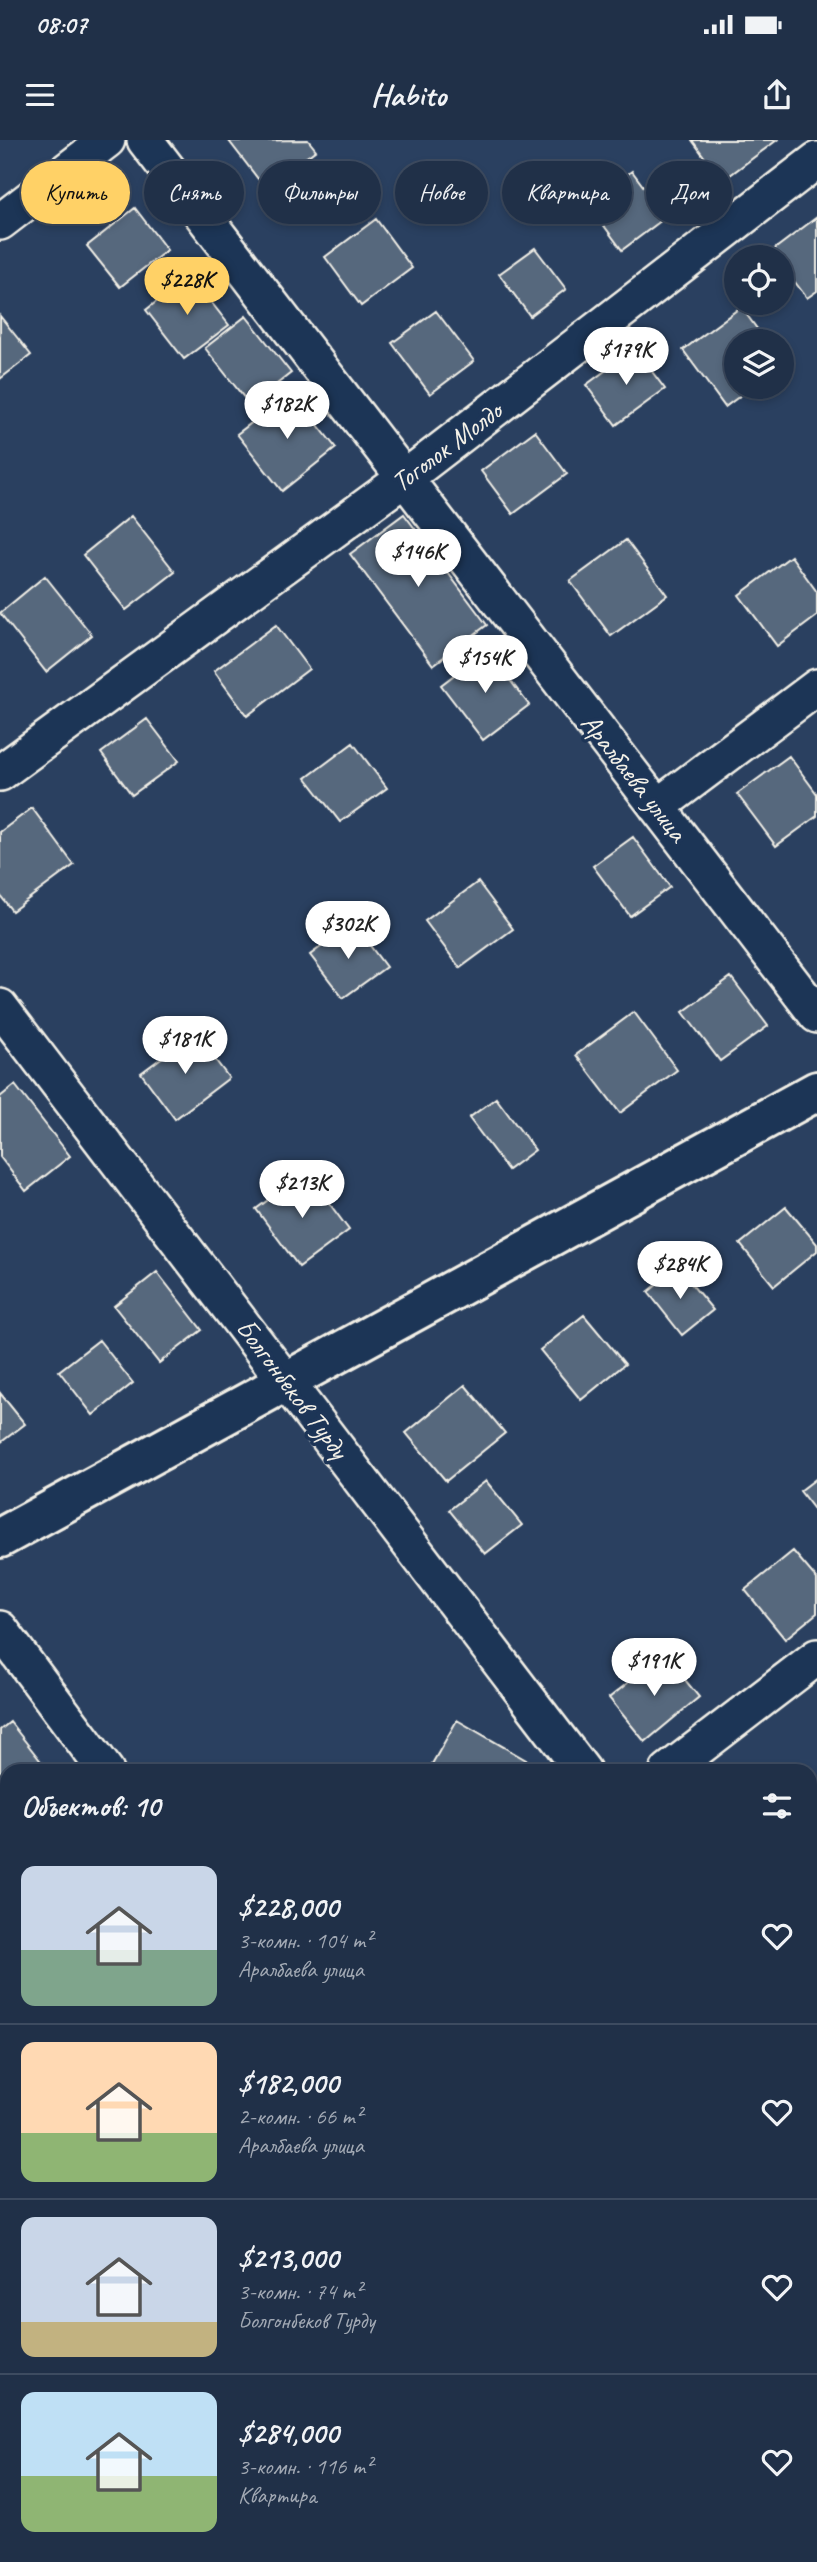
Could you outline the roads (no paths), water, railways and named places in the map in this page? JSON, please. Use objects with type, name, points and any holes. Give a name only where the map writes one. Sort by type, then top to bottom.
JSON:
[{"type":"street","points":[[0,222],[107,140]]},
{"type":"street","name":"Аралбаева улица","points":[[145,140],[817,1015]]},
{"type":"street","name":"Тоголок Молдо","points":[[0,773],[405,478],[817,160]]},
{"type":"street","points":[[657,807],[817,687]]},
{"type":"street","name":"Болгонбеков Турду","points":[[0,1007],[578,1764]]},
{"type":"street","points":[[0,1538],[817,1091]]},
{"type":"street","points":[[0,1629],[101,1764]]},
{"type":"street","points":[[677,1764],[817,1657]]}]
